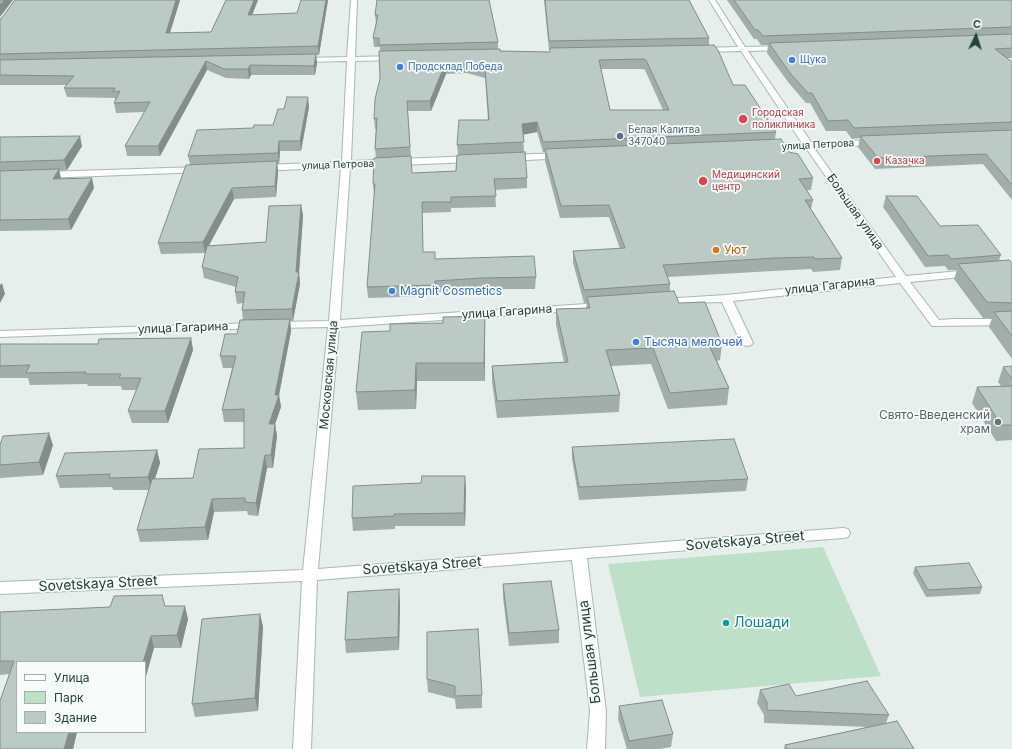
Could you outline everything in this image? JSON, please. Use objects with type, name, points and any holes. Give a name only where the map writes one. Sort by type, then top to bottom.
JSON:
[{"type":"street","name":"Московская улица","points":[[302,749],[310,575],[334,324],[346,165],[354,0]]},
{"type":"street","points":[[712,0],[743,49]]},
{"type":"street","points":[[690,51],[790,48]]},
{"type":"street","name":"Большая улица","points":[[743,49],[902,279],[936,324],[954,322],[1012,322]]},
{"type":"street","points":[[292,60],[407,58]]},
{"type":"street","name":"улица Петрова","points":[[760,147],[885,142]]},
{"type":"street","points":[[498,158],[569,155]]},
{"type":"street","name":"улица Петрова","points":[[254,168],[482,159]]},
{"type":"street","points":[[32,176],[206,170]]},
{"type":"street","name":"улица Гагарина","points":[[648,303],[726,298],[981,272]]},
{"type":"street","points":[[726,298],[747,343]]},
{"type":"street","name":"улица Гагарина","points":[[0,334],[334,324],[616,305]]},
{"type":"street","name":"Sovetskaya Street","points":[[0,588],[310,575],[843,533]]},
{"type":"street","name":"Большая улица","points":[[579,555],[598,711],[596,749]]},
{"type":"green space","points":[[823,547],[881,676],[640,697],[608,564]]},
{"type":"building","points":[[15,0],[176,0],[166,33],[211,32],[226,0],[254,0],[248,15],[297,13],[301,0],[326,0],[318,46],[0,54],[0,19]]},
{"type":"building","points":[[377,0],[489,0],[498,42],[379,45],[379,38],[373,38],[378,15],[375,15]]},
{"type":"building","points":[[545,0],[689,0],[709,38],[549,41]]},
{"type":"building","points":[[734,0],[1012,0],[1012,27],[763,36],[758,30],[755,30]]},
{"type":"building","points":[[1012,34],[1012,48],[995,49],[1012,62],[1012,122],[854,128],[848,120],[828,121],[812,93],[808,93],[790,73],[769,43]]},
{"type":"building","points":[[714,45],[718,50],[733,85],[745,85],[776,132],[543,142],[537,122],[522,124],[524,142],[457,145],[459,120],[489,120],[485,68],[467,64],[445,64],[430,101],[407,101],[410,147],[375,149],[377,118],[374,119],[375,99],[380,79],[379,51],[500,49],[500,51],[550,52],[550,48]],"holes":[[[599,60],[646,60],[669,110],[610,110]]]},
{"type":"building","points":[[316,54],[314,66],[250,65],[248,69],[224,69],[206,61],[158,146],[125,146],[150,102],[114,103],[120,91],[113,92],[115,88],[64,88],[74,76],[0,75],[0,60]]},
{"type":"building","points":[[287,97],[308,97],[300,141],[279,141],[278,153],[188,156],[197,130],[253,128],[254,125],[273,125],[278,109],[284,109]]},
{"type":"building","points":[[1012,130],[1012,185],[986,154],[878,158],[860,136]]},
{"type":"building","points":[[80,136],[64,160],[0,162],[0,137]]},
{"type":"building","points":[[781,139],[789,152],[798,154],[813,178],[799,179],[813,200],[805,200],[842,258],[775,258],[663,265],[670,284],[584,290],[573,251],[625,248],[609,205],[561,206],[545,149]]},
{"type":"building","points":[[525,152],[527,178],[494,179],[496,196],[451,197],[451,202],[422,202],[423,252],[435,252],[435,259],[534,256],[536,277],[482,278],[435,281],[435,285],[367,287],[375,184],[373,184],[374,158],[411,156],[412,173],[456,171],[457,155]]},
{"type":"building","points":[[277,161],[275,186],[232,188],[203,242],[158,243],[186,165]]},
{"type":"building","points":[[59,169],[53,179],[92,178],[68,219],[0,220],[0,171]]},
{"type":"building","points":[[886,196],[917,196],[940,226],[978,225],[1001,255],[951,259],[948,255],[928,256]]},
{"type":"building","points":[[301,205],[296,272],[299,272],[292,309],[242,310],[245,292],[235,292],[238,277],[202,267],[207,246],[266,242],[269,206]]},
{"type":"building","points":[[1009,260],[1012,263],[1012,303],[987,302],[958,264]]},
{"type":"building","points":[[674,291],[679,303],[705,302],[722,344],[709,345],[729,388],[670,393],[653,348],[606,350],[620,395],[497,401],[492,366],[568,362],[556,309],[590,308],[587,297]]},
{"type":"building","points":[[1012,311],[1012,336],[994,312]]},
{"type":"building","points":[[485,316],[484,363],[416,363],[415,390],[356,392],[362,332],[390,331],[390,324],[443,323],[443,317]]},
{"type":"building","points":[[290,319],[275,395],[279,395],[269,424],[275,424],[271,455],[265,455],[256,503],[245,502],[245,498],[212,499],[205,527],[137,530],[152,479],[193,478],[199,449],[244,448],[244,409],[222,410],[236,356],[220,356],[225,334],[237,334],[240,320]]},
{"type":"building","points":[[191,338],[165,411],[128,411],[141,378],[119,378],[121,374],[85,374],[86,372],[26,373],[30,365],[0,366],[0,344],[98,344],[99,339]]},
{"type":"building","points":[[1012,366],[1012,379],[1003,367]]},
{"type":"building","points":[[1012,386],[1012,425],[1001,425],[977,387]]},
{"type":"building","points":[[49,433],[39,462],[0,465],[0,445],[3,436]]},
{"type":"building","points":[[734,439],[748,479],[579,487],[572,447]]},
{"type":"building","points":[[157,450],[148,477],[109,478],[110,474],[56,476],[65,453]]},
{"type":"building","points":[[422,476],[465,476],[464,513],[394,514],[394,516],[352,518],[353,486],[421,483]]},
{"type":"building","points":[[969,563],[982,587],[928,590],[915,567]]},
{"type":"building","points":[[551,581],[559,630],[509,633],[503,584]]},
{"type":"building","points":[[399,589],[398,637],[345,640],[348,592]]},
{"type":"building","points":[[162,595],[165,606],[185,606],[177,635],[151,636],[143,661],[16,661],[16,733],[69,733],[64,749],[0,749],[0,701],[14,661],[0,661],[0,612],[110,607],[114,596]]},
{"type":"building","points":[[260,614],[255,698],[192,704],[202,619]]},
{"type":"building","points":[[478,629],[482,695],[455,696],[455,686],[427,679],[427,632]]},
{"type":"building","points":[[867,681],[889,715],[767,710],[767,702],[760,690],[789,684],[796,696]]},
{"type":"building","points":[[662,700],[673,734],[629,741],[619,706]]},
{"type":"building","points":[[897,721],[914,749],[787,749],[785,745]]},
{"type":"place","name":"Щука","points":[[792,60]]},
{"type":"place","name":"Продсклад Победа","points":[[400,67]]},
{"type":"place","name":"Городская поликлиника","points":[[743,119]]},
{"type":"place","name":"Белая Калитва 347040","points":[[620,136]]},
{"type":"place","name":"Казачка","points":[[877,161]]},
{"type":"place","name":"Медицинский центр","points":[[703,181]]},
{"type":"place","name":"Уют","points":[[716,250]]},
{"type":"place","name":"Magnit Cosmetics","points":[[392,291]]},
{"type":"place","name":"Тысяча мелочей","points":[[636,342]]},
{"type":"place","name":"Свято-Введенский храм","points":[[998,422]]},
{"type":"place","name":"Лошади","points":[[726,623]]}]
